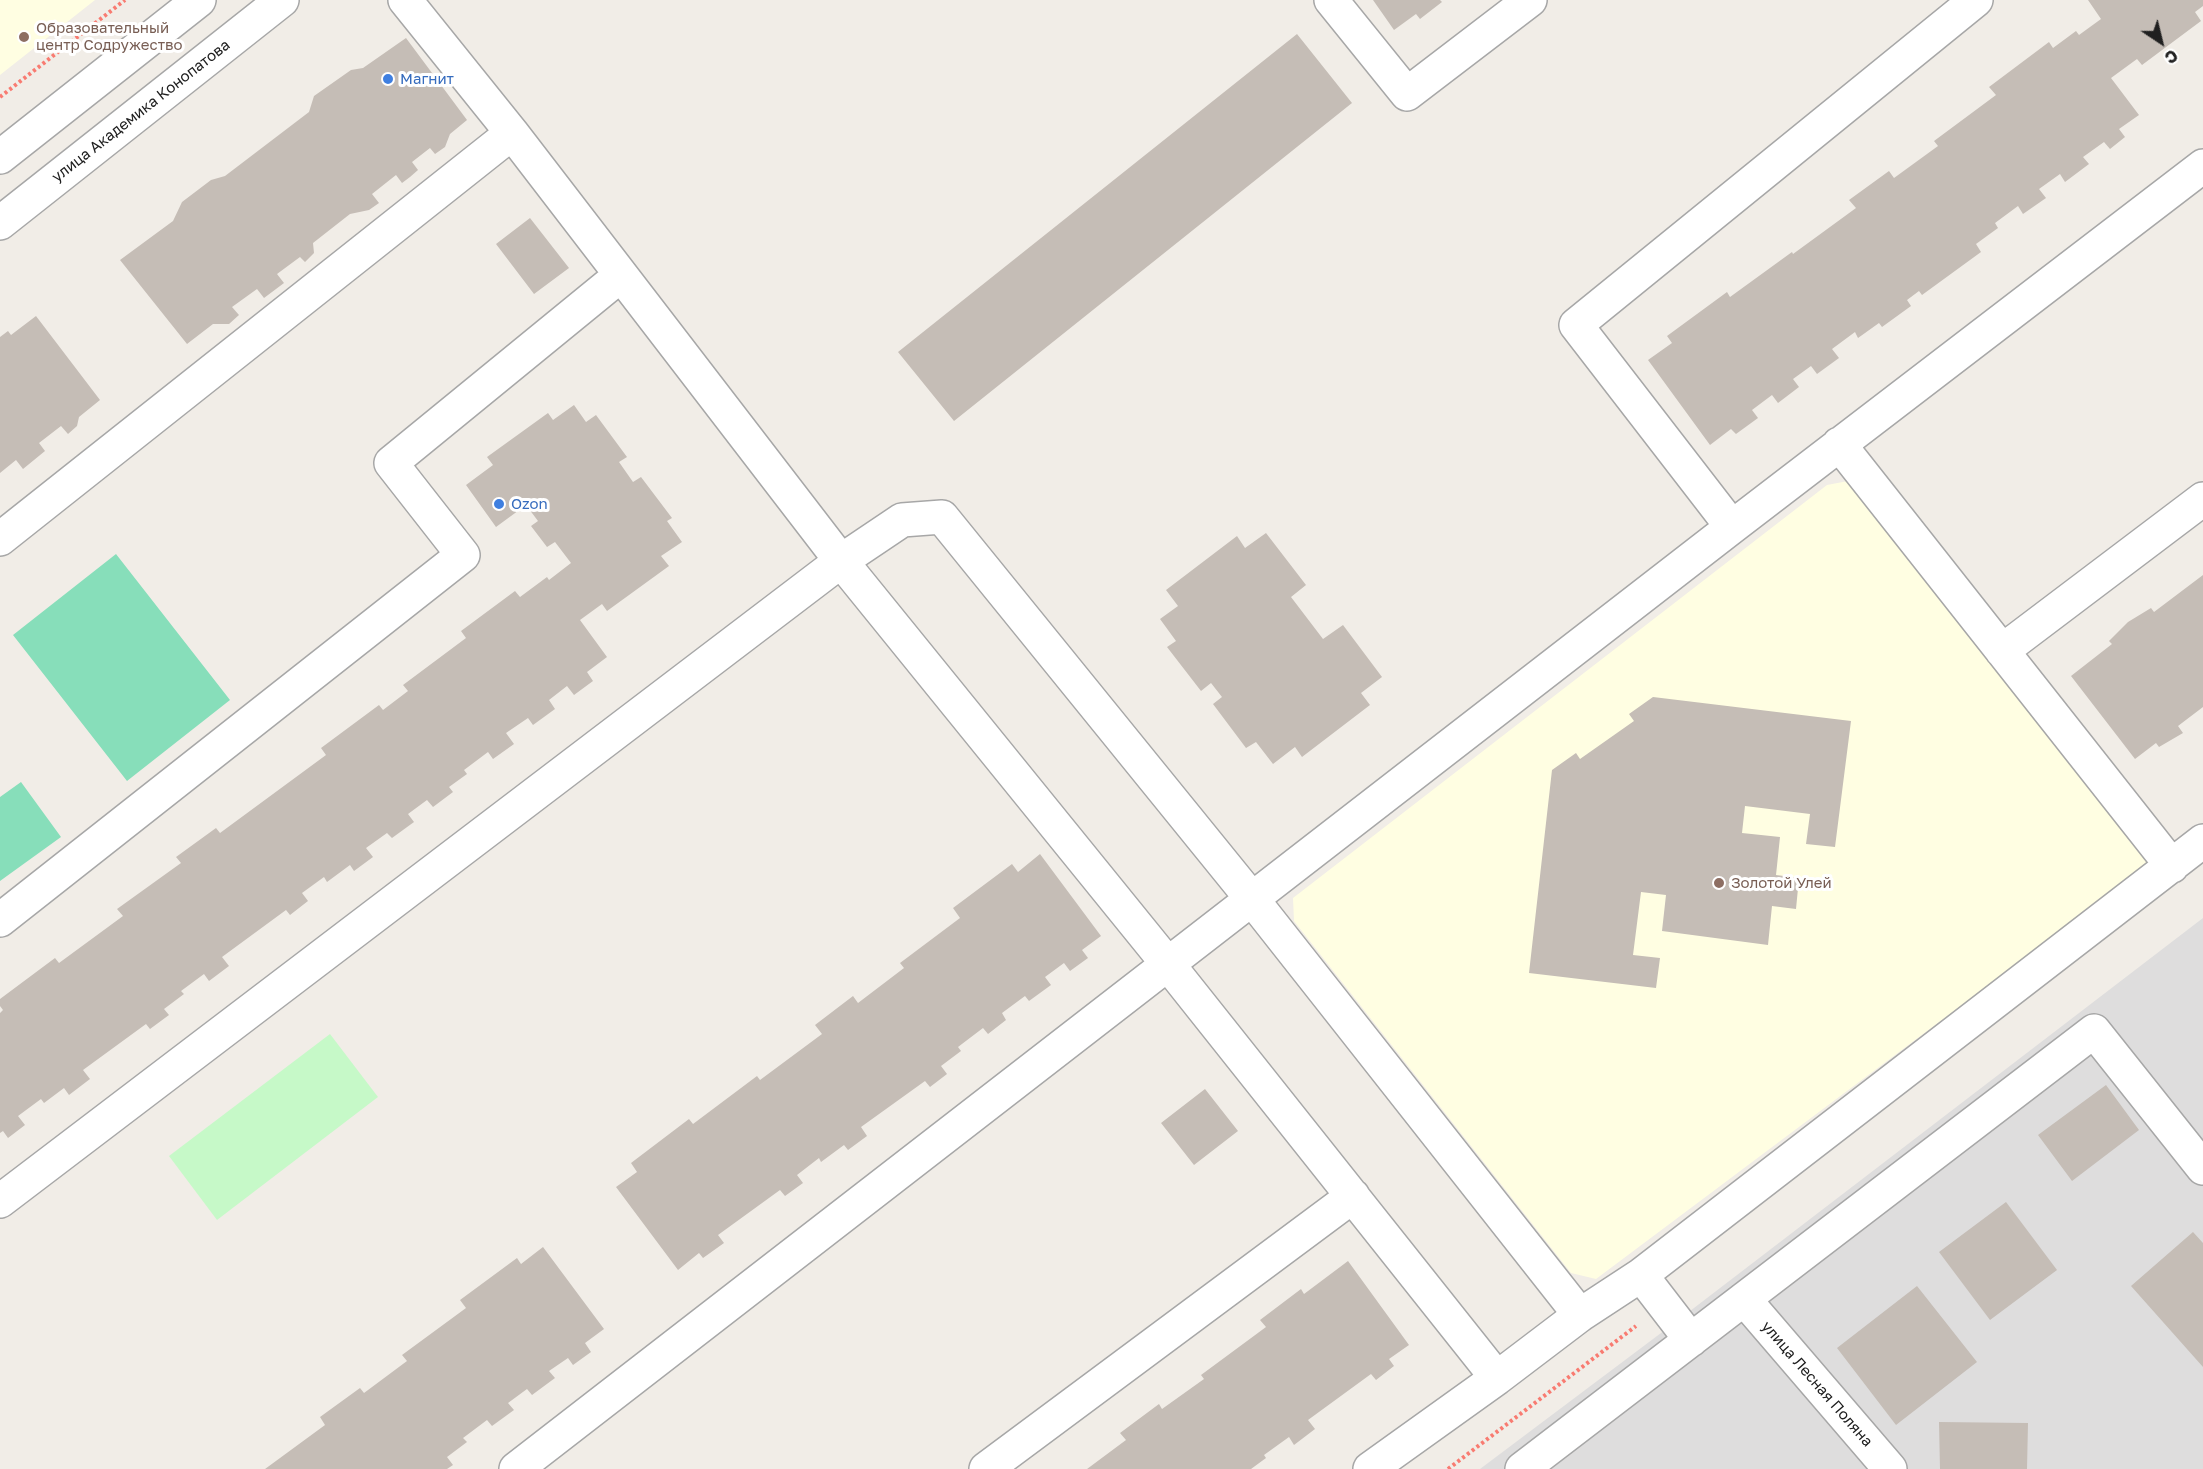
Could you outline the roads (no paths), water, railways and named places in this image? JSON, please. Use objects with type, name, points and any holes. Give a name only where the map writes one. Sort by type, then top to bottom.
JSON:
[{"type":"street","points":[[0,157],[199,0]]},
{"type":"street","name":"улица Академика Конопатова","points":[[0,223],[282,0]]},
{"type":"street","points":[[405,0],[512,133],[841,561],[1167,963],[1497,1378]]},
{"type":"street","points":[[1330,0],[1407,94],[1530,0]]},
{"type":"street","points":[[1732,527],[1576,325],[1976,0]]},
{"type":"street","points":[[0,539],[512,133]]},
{"type":"street","points":[[516,1469],[1167,963],[2203,166]]},
{"type":"street","points":[[0,920],[463,555],[391,463],[621,275]]},
{"type":"street","points":[[1839,444],[2172,866]]},
{"type":"street","points":[[2002,651],[2203,499]]},
{"type":"street","points":[[0,1201],[841,561],[902,520],[942,518],[1252,899],[1580,1315]]},
{"type":"street","points":[[1370,1469],[1580,1315],[1641,1275],[2203,841]]},
{"type":"street","points":[[1522,1469],[2094,1031],[2203,1167]]},
{"type":"street","points":[[986,1469],[1353,1196]]},
{"type":"street","points":[[1641,1275],[1691,1340]]},
{"type":"street","name":"улица Лесная Поляна","points":[[1744,1299],[1890,1469]]},
{"type":"place","name":"Образовательный центр Содружество","points":[[24,37]]},
{"type":"place","name":"Магнит","points":[[388,79]]},
{"type":"place","name":"Ozon","points":[[499,504]]},
{"type":"place","name":"Золотой Улей","points":[[1719,883]]}]
